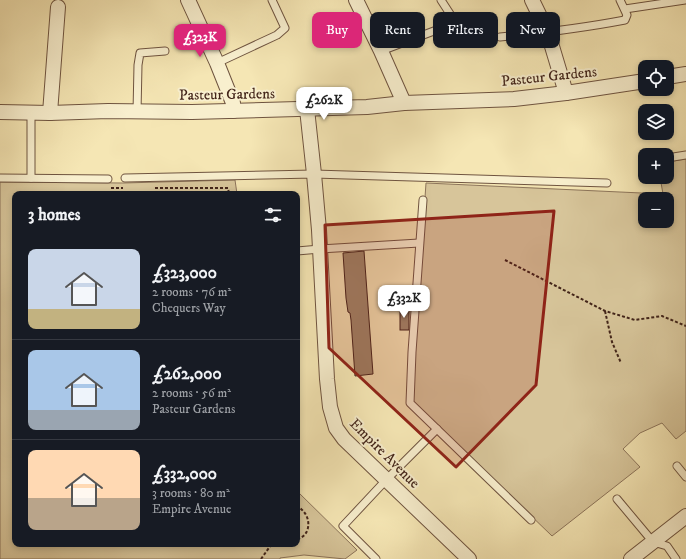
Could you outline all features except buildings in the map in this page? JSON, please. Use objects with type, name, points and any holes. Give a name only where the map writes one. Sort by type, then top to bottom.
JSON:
[{"type":"street","points":[[188,0],[217,63],[233,103],[233,111]]},
{"type":"street","points":[[356,0],[404,103]]},
{"type":"street","points":[[532,0],[538,12]]},
{"type":"street","points":[[50,113],[55,4]]},
{"type":"street","points":[[553,48],[566,94]]},
{"type":"street","points":[[674,77],[686,74]]},
{"type":"street","name":"Pasteur Gardens","points":[[0,112],[50,113],[108,111],[233,111],[367,107],[404,103],[566,94],[638,82]]},
{"type":"street","name":"Empire Avenue","points":[[307,109],[320,249],[330,407],[336,428],[344,439],[469,559]]},
{"type":"street","points":[[631,559],[686,516]]},
{"type":"lane","points":[[217,63],[277,35],[285,28],[272,0]]},
{"type":"lane","points":[[441,0],[448,12]]},
{"type":"lane","points":[[560,30],[625,20],[627,15],[620,0]]},
{"type":"lane","points":[[625,9],[685,0]]},
{"type":"lane","points":[[381,51],[433,31]]},
{"type":"lane","points":[[500,37],[506,36]]},
{"type":"lane","points":[[137,112],[138,65],[140,53],[165,51]]},
{"type":"lane","points":[[31,112],[31,178]]},
{"type":"lane","points":[[674,157],[686,155]]},
{"type":"lane","points":[[125,178],[314,174],[607,183]]},
{"type":"lane","points":[[0,178],[108,179]]},
{"type":"lane","points":[[423,200],[419,243],[410,403],[531,520]]},
{"type":"lane","points":[[300,251],[419,243]]},
{"type":"lane","points":[[376,559],[343,526],[437,429]]},
{"type":"lane","points":[[677,466],[686,478]]},
{"type":"lane","points":[[617,499],[653,542],[667,546],[676,559]]},
{"type":"path","points":[[505,260],[605,310],[635,320],[662,316],[686,326]]},
{"type":"path","points":[[605,310],[612,342],[621,363]]},
{"type":"path","points":[[300,508],[306,514],[308,524],[306,533],[300,538]]},
{"type":"path","points":[[261,559],[268,547]]},
{"type":"highlighted area","points":[[554,211],[536,385],[456,467],[329,348],[325,225]]},
{"type":"shaded area","points":[[686,159],[686,431],[676,439],[662,423],[640,433],[623,449],[640,467],[552,536],[411,400],[426,183],[638,193],[638,228],[674,228],[674,192],[663,192],[661,184],[674,184],[674,161]]},
{"type":"shaded area","points":[[235,180],[237,191],[12,191],[12,547],[300,547],[300,494],[357,550],[345,559],[304,555],[280,559],[0,559],[0,182],[123,183]]}]
